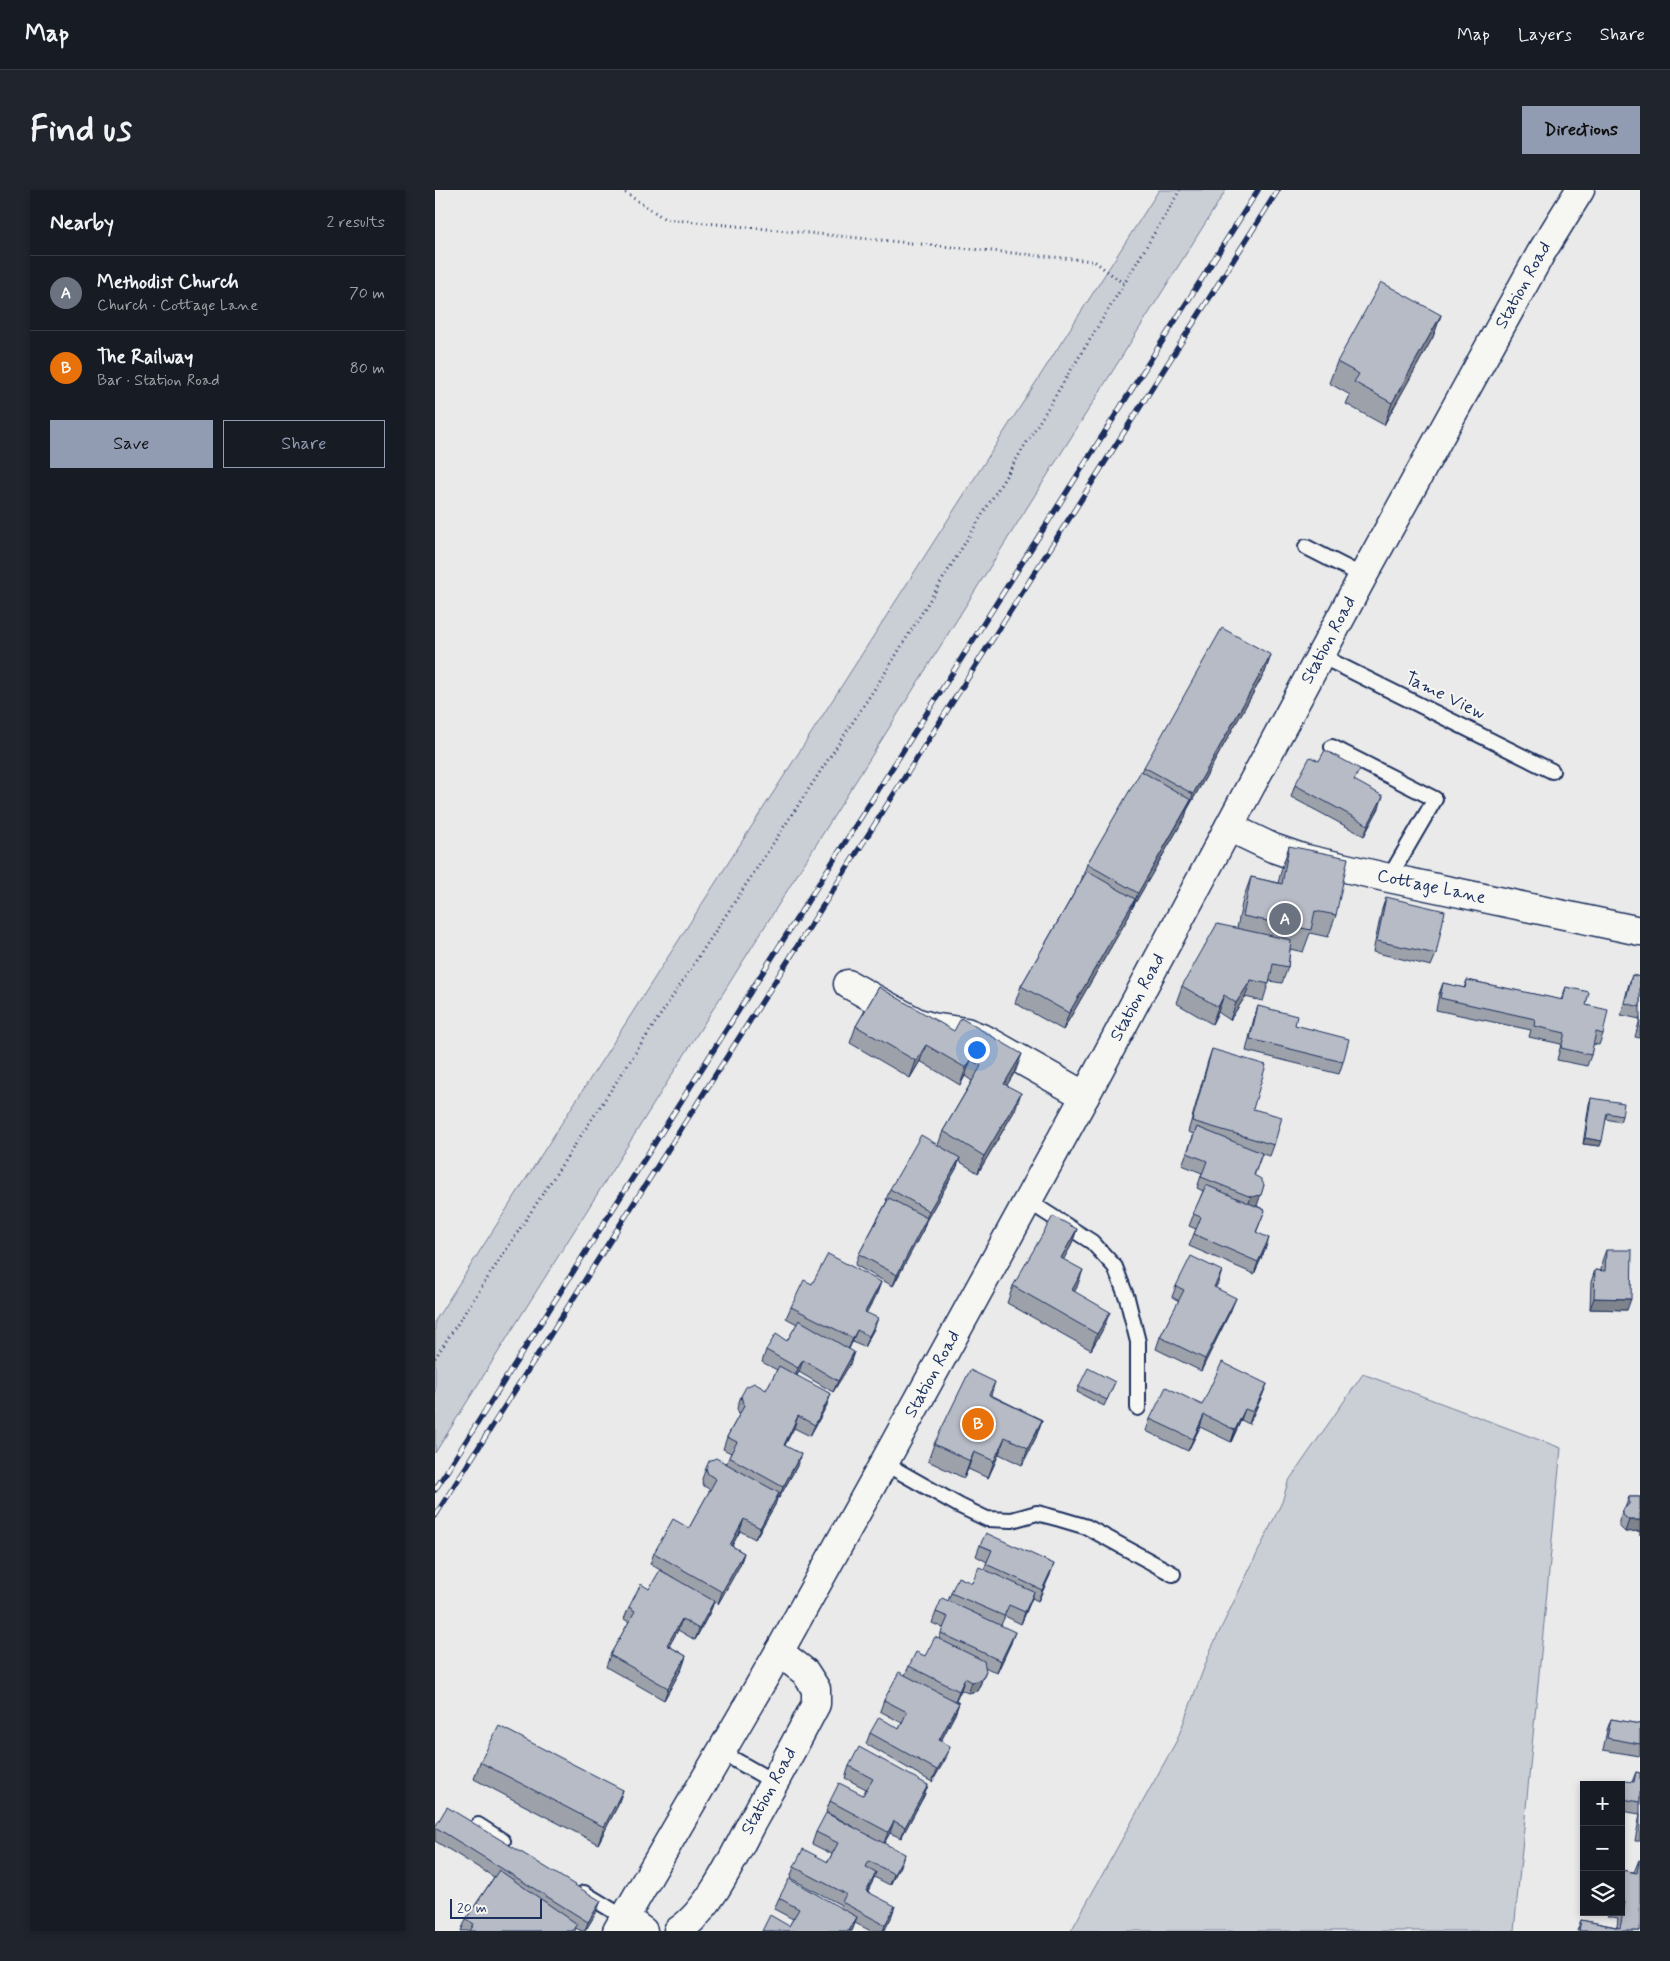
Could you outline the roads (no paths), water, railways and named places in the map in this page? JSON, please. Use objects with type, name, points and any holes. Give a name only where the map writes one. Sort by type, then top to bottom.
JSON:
[{"type":"street","name":"Station Road","points":[[628,1927],[721,1752],[884,1463],[1085,1096],[1363,576],[1541,253],[1580,190]]},
{"type":"street","name":"Cottage Lane","points":[[1229,827],[1273,848],[1302,858],[1640,931]]},
{"type":"street","points":[[848,984],[918,1023],[966,1032],[986,1040],[1085,1096]]},
{"type":"street","name":"Station Road","points":[[678,1931],[689,1924],[702,1909],[729,1866],[816,1704],[816,1689],[805,1672],[779,1652]]},
{"type":"lane","points":[[1307,547],[1363,576]]},
{"type":"lane","name":"Tame View","points":[[1321,656],[1552,771]]},
{"type":"lane","points":[[1332,747],[1435,799],[1389,878]]},
{"type":"lane","points":[[1027,1201],[1092,1242],[1115,1267],[1127,1298],[1138,1342],[1138,1408]]},
{"type":"lane","points":[[884,1463],[987,1519],[1011,1520],[1037,1513],[1060,1519],[1087,1527],[1173,1574]]},
{"type":"lane","points":[[721,1752],[774,1782]]},
{"type":"lane","points":[[478,1825],[511,1846]]},
{"type":"lane","points":[[576,1887],[628,1927]]},
{"type":"railway","points":[[435,1490],[1258,190]]},
{"type":"railway","points":[[435,1516],[1278,190]]},
{"type":"place","name":"Methodist Church","points":[[1285,919]]},
{"type":"place","name":"The Railway","points":[[978,1424]]}]
